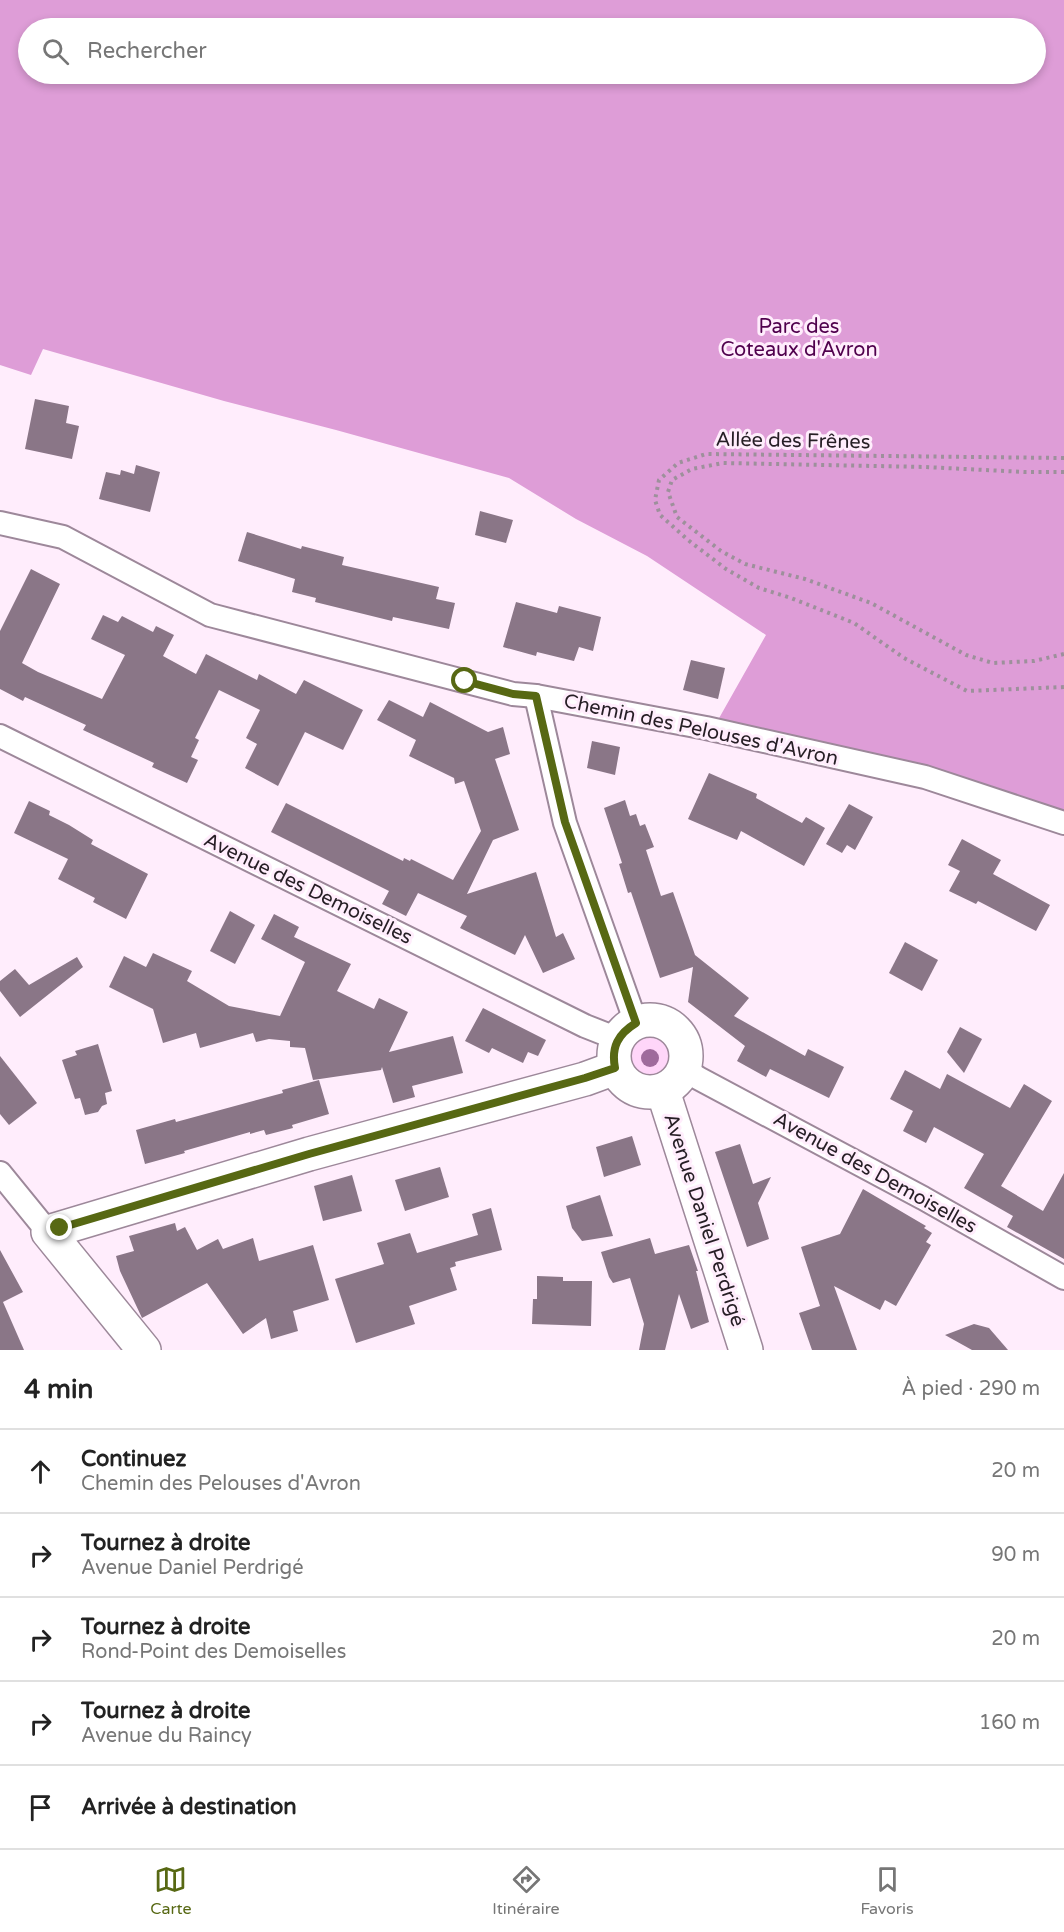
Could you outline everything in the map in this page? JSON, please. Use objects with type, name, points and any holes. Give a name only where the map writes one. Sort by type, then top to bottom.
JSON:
[{"type":"street","name":"Chemin des Pelouses d'Avron","points":[[0,523],[63,537],[210,615],[513,694],[536,696],[706,729],[925,777],[1064,823]]},
{"type":"street","points":[[48,1232],[309,1154],[585,1078],[623,1043],[648,1020],[659,1021],[671,1026],[685,1045],[686,1057],[674,1080],[651,1093],[640,1092],[629,1087],[621,1079],[623,1043],[565,822],[536,696]]},
{"type":"street","name":"Avenue des Demoiselles","points":[[0,736],[623,1043]]},
{"type":"street","name":"Avenue des Demoiselles","points":[[674,1080],[923,1198],[1064,1278]]},
{"type":"street","name":"Avenue Daniel Perdrigé","points":[[674,1080],[746,1350]]},
{"type":"street","points":[[2,1178],[144,1350]]},
{"type":"path","name":"Allée des Frênes","points":[[1064,458],[706,454],[678,463],[659,480],[655,500],[660,515],[726,569],[759,588],[854,623],[904,658],[967,691],[1064,687]]},
{"type":"path","name":"Allée des Frênes","points":[[1064,472],[723,463],[692,469],[672,480],[668,492],[676,517],[721,551],[745,564],[805,579],[871,603],[966,655],[993,663],[1034,661],[1064,654]]},
{"type":"shaded area","points":[[650,1037],[658,1038],[665,1043],[670,1050],[670,1066],[665,1073],[658,1078],[650,1079],[642,1078],[635,1073],[630,1066],[629,1058],[630,1050],[635,1043],[642,1038]]},
{"type":"green space","name":"Parc des Coteaux d'Avron","points":[[0,0],[1064,0],[1064,812],[718,720],[766,635],[647,556],[576,519],[509,478],[224,401],[43,349],[31,375],[0,365]]},
{"type":"building","points":[[35,399],[69,406],[66,423],[79,426],[72,459],[25,449]]},
{"type":"building","points":[[136,465],[160,472],[150,512],[99,499],[106,472],[120,475],[121,470],[134,474]]},
{"type":"building","points":[[480,511],[513,520],[506,543],[475,535]]},
{"type":"building","points":[[247,532],[301,549],[302,546],[344,557],[342,565],[439,587],[436,599],[455,603],[449,629],[393,617],[392,621],[315,602],[316,598],[292,592],[295,579],[238,561]]},
{"type":"building","points":[[31,569],[60,584],[22,663],[102,699],[125,655],[91,639],[103,615],[118,622],[122,616],[153,632],[156,626],[174,635],[163,656],[196,674],[206,654],[257,680],[259,674],[296,694],[304,680],[363,710],[343,750],[305,732],[278,786],[245,768],[257,744],[246,738],[260,710],[219,690],[195,738],[199,740],[191,757],[198,760],[187,783],[152,767],[154,763],[83,730],[86,725],[25,697],[23,701],[0,689],[0,631]]},
{"type":"building","points":[[516,602],[557,613],[559,606],[601,617],[593,651],[579,647],[574,661],[537,652],[536,656],[503,647]]},
{"type":"building","points":[[691,660],[725,668],[718,699],[683,690]]},
{"type":"building","points":[[389,700],[423,717],[430,702],[488,732],[503,727],[510,754],[495,759],[519,830],[493,840],[467,894],[536,872],[556,937],[563,933],[575,959],[543,973],[525,935],[515,955],[460,928],[467,916],[418,893],[406,916],[382,904],[389,891],[271,832],[286,803],[403,861],[404,858],[410,861],[411,859],[453,880],[481,831],[464,781],[455,784],[454,778],[409,756],[416,740],[377,720]]},
{"type":"building","points":[[592,741],[620,747],[615,775],[587,768]]},
{"type":"building","points":[[709,773],[757,794],[756,798],[802,823],[806,817],[825,828],[804,866],[741,831],[737,840],[688,819]]},
{"type":"building","points":[[625,800],[630,816],[636,814],[640,826],[645,824],[654,847],[646,850],[661,896],[673,892],[695,955],[749,998],[734,1016],[805,1056],[808,1049],[844,1067],[829,1098],[770,1069],[766,1077],[737,1061],[745,1046],[688,1002],[693,967],[660,978],[631,892],[628,893],[619,864],[622,863],[604,808]]},
{"type":"building","points":[[29,801],[50,811],[49,815],[93,840],[91,844],[148,874],[126,919],[93,902],[95,898],[58,879],[68,859],[14,833]]},
{"type":"building","points":[[849,804],[873,817],[855,850],[847,845],[842,853],[826,844]]},
{"type":"building","points":[[962,839],[1001,860],[993,874],[1050,905],[1036,931],[978,901],[976,904],[949,891],[960,871],[948,865]]},
{"type":"building","points":[[230,911],[255,925],[235,964],[210,951]]},
{"type":"building","points":[[274,914],[299,927],[294,937],[351,964],[337,991],[374,1009],[379,998],[408,1012],[389,1052],[453,1036],[463,1073],[412,1086],[415,1097],[393,1103],[382,1067],[381,1070],[313,1080],[305,1048],[290,1047],[290,1041],[269,1039],[256,1042],[253,1033],[200,1048],[196,1033],[163,1043],[153,1009],[109,987],[124,956],[146,967],[153,953],[192,971],[187,981],[229,1006],[280,1016],[305,962],[261,939]]},
{"type":"building","points":[[905,942],[938,960],[922,991],[889,973]]},
{"type":"building","points":[[77,957],[83,967],[20,1017],[0,991],[0,981],[15,969],[29,985]]},
{"type":"building","points":[[483,1008],[546,1040],[538,1056],[528,1052],[523,1063],[492,1048],[489,1053],[465,1041]]},
{"type":"building","points":[[960,1027],[982,1039],[964,1073],[947,1052]]},
{"type":"building","points":[[98,1044],[112,1091],[105,1093],[107,1104],[102,1106],[98,1112],[85,1115],[80,1098],[75,1099],[62,1060],[77,1055],[75,1051]]},
{"type":"building","points":[[0,1056],[37,1103],[9,1125],[0,1114]]},
{"type":"building","points":[[905,1070],[940,1089],[947,1074],[1010,1108],[1024,1084],[1052,1101],[1001,1186],[1043,1211],[1064,1173],[1064,1259],[1007,1227],[1013,1216],[964,1188],[984,1154],[934,1127],[926,1143],[903,1131],[913,1111],[890,1099]]},
{"type":"building","points":[[319,1080],[329,1114],[292,1125],[293,1128],[266,1135],[264,1130],[250,1134],[250,1132],[145,1164],[136,1130],[175,1119],[176,1122],[283,1093],[282,1090]]},
{"type":"building","points":[[632,1136],[641,1165],[604,1177],[596,1147]]},
{"type":"building","points":[[740,1144],[753,1184],[771,1177],[758,1203],[769,1239],[747,1247],[715,1152]]},
{"type":"building","points":[[440,1167],[449,1197],[405,1211],[395,1180]]},
{"type":"building","points":[[352,1175],[362,1211],[323,1221],[314,1186]]},
{"type":"building","points":[[863,1189],[926,1226],[924,1228],[932,1233],[926,1242],[931,1245],[896,1306],[885,1300],[880,1310],[834,1286],[857,1350],[812,1350],[799,1313],[820,1306],[801,1247],[840,1234]]},
{"type":"building","points":[[600,1195],[613,1236],[582,1241],[572,1228],[566,1206]]},
{"type":"building","points":[[491,1208],[502,1250],[455,1262],[456,1266],[450,1268],[457,1290],[409,1306],[415,1324],[356,1343],[335,1279],[384,1264],[377,1243],[410,1233],[417,1253],[478,1235],[472,1214]]},
{"type":"building","points":[[175,1223],[177,1231],[185,1227],[197,1250],[218,1239],[223,1249],[253,1238],[259,1261],[313,1245],[329,1300],[293,1311],[298,1331],[271,1339],[266,1318],[243,1334],[207,1283],[142,1318],[120,1271],[116,1256],[134,1251],[129,1236]]},
{"type":"building","points":[[650,1238],[655,1254],[689,1245],[698,1271],[696,1271],[709,1322],[691,1329],[679,1294],[665,1350],[639,1350],[644,1324],[630,1278],[613,1283],[601,1252]]},
{"type":"building","points":[[0,1250],[23,1292],[3,1302],[24,1350],[0,1350]]},
{"type":"building","points":[[537,1276],[563,1277],[563,1281],[592,1281],[591,1326],[532,1324],[533,1299],[537,1299]]},
{"type":"building","points":[[974,1324],[989,1328],[1008,1350],[972,1350],[945,1335]]},
{"type":"route","points":[[60,1228],[309,1154],[615,1068],[614,1049],[618,1039],[625,1029],[636,1023],[565,822],[536,696],[513,694],[465,681]]}]
